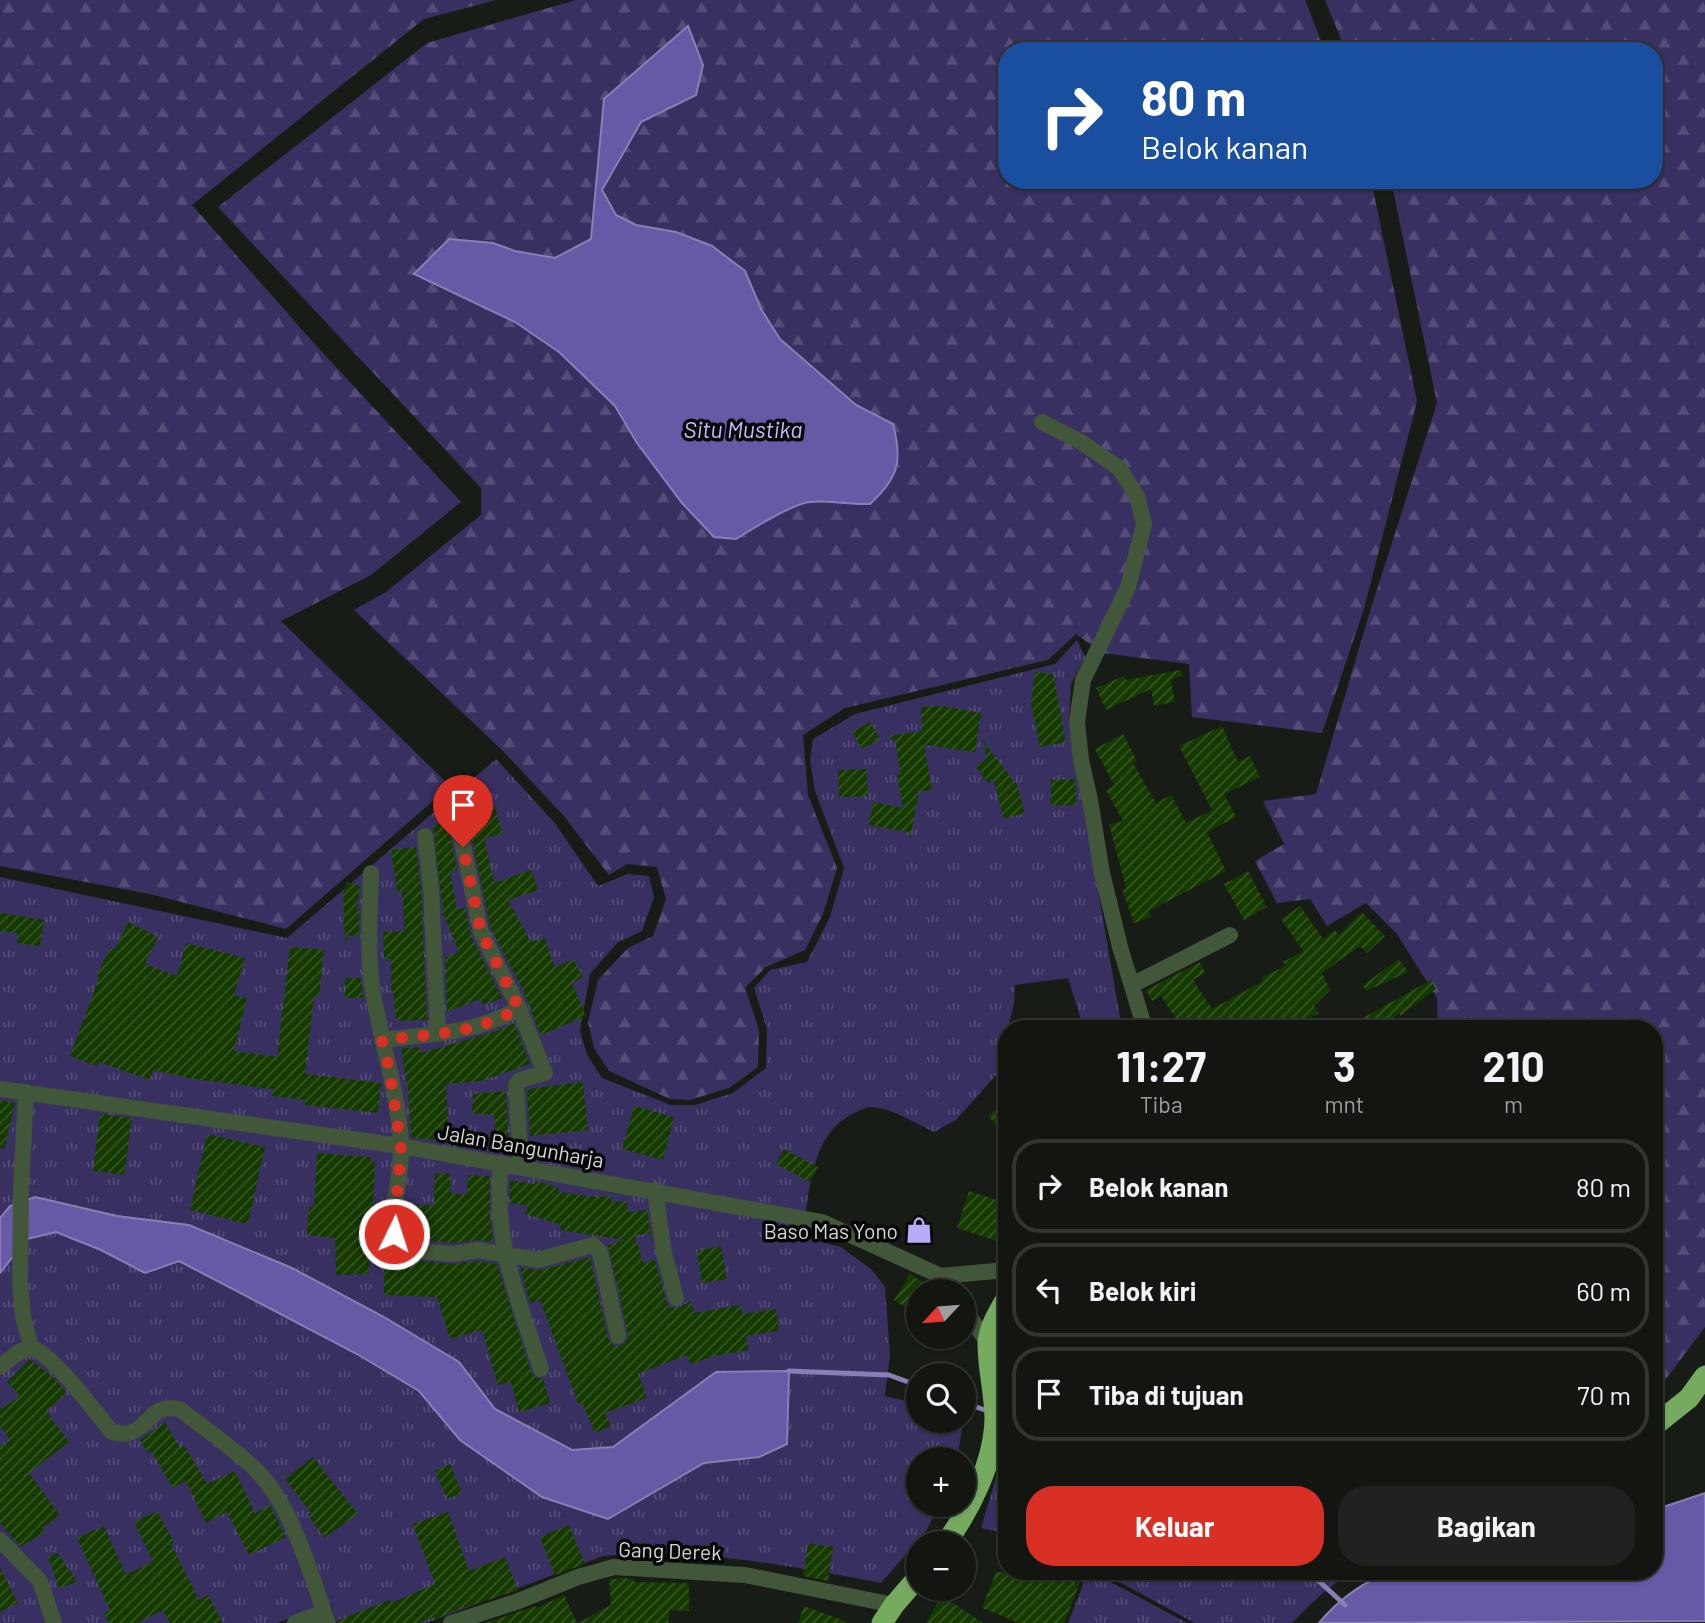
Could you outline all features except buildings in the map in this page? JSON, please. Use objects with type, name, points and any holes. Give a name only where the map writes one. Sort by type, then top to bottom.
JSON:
[{"type":"highway","points":[[953,1531],[975,1493],[989,1457],[995,1422],[988,1343],[998,1314]]},
{"type":"highway","points":[[1663,1419],[1689,1398],[1705,1376]]},
{"type":"highway","points":[[888,1614],[906,1592]]},
{"type":"street","points":[[1042,422],[1080,442],[1119,468],[1137,496],[1144,524],[1128,587],[1083,680],[1077,722],[1081,760],[1102,873],[1142,1020]]},
{"type":"street","points":[[457,823],[481,932],[519,1008],[545,1073],[520,1080],[516,1085],[522,1166]]},
{"type":"street","points":[[425,836],[432,901],[438,1034]]},
{"type":"street","points":[[371,873],[369,927],[372,983],[401,1146],[394,1234],[399,1248],[453,1254],[478,1250],[538,1260],[587,1246],[596,1247],[605,1271],[618,1336]]},
{"type":"street","points":[[1132,985],[1230,935]]},
{"type":"street","points":[[382,1040],[487,1025],[519,1008]]},
{"type":"street","name":"Jalan Bangunharja","points":[[0,1088],[401,1146],[822,1222],[941,1276]]},
{"type":"street","points":[[26,1091],[20,1283],[23,1317],[31,1347]]},
{"type":"street","points":[[502,1163],[499,1200],[504,1253],[541,1369]]},
{"type":"street","points":[[655,1190],[664,1253],[676,1298]]},
{"type":"street","points":[[943,1279],[941,1276],[998,1271]]},
{"type":"street","points":[[976,1326],[988,1343]]},
{"type":"street","points":[[0,1367],[19,1352],[31,1347],[41,1351],[112,1432],[121,1435],[139,1430],[157,1411],[169,1406],[181,1410],[259,1472],[282,1506],[298,1540],[326,1618],[295,1623]]},
{"type":"street","points":[[0,1541],[40,1581],[54,1623]]},
{"type":"street","name":"Gang Derek","points":[[451,1623],[516,1602],[578,1577],[614,1567],[745,1575],[888,1614]]},
{"type":"green space","points":[[0,0],[496,0],[424,19],[192,205],[311,340],[461,502],[371,575],[281,621],[450,786],[286,929],[150,894],[0,866]]},
{"type":"green space","points":[[576,0],[1305,0],[1321,42],[998,42],[998,189],[1373,189],[1417,401],[1364,609],[1322,733],[1192,717],[1189,664],[1102,653],[1076,634],[1048,660],[845,708],[803,735],[808,795],[837,868],[823,914],[805,950],[766,967],[745,988],[759,1030],[758,1067],[729,1088],[690,1100],[670,1099],[609,1071],[594,1048],[588,1022],[598,980],[628,948],[653,936],[666,899],[657,867],[627,864],[609,875],[564,816],[503,751],[354,610],[386,592],[481,515],[481,488],[218,207],[427,43]]},
{"type":"green space","points":[[1325,0],[1705,0],[1705,1327],[1663,1383],[1663,1020],[1438,1020],[1437,998],[1397,934],[1366,903],[1327,926],[1310,899],[1277,903],[1255,861],[1284,844],[1263,801],[1316,794],[1370,611],[1437,403],[1393,189],[1663,189],[1663,42],[1342,42]]},
{"type":"green space","points":[[1077,640],[1085,657],[1071,684],[1069,723],[1120,1020],[1081,1020],[1068,978],[1015,985],[1010,1020],[998,1020],[996,1075],[956,1120],[934,1132],[903,1116],[869,1107],[839,1123],[820,1150],[810,1185],[802,1237],[841,1247],[872,1270],[885,1287],[890,1355],[885,1396],[906,1401],[906,1433],[961,1433],[959,1447],[906,1447],[906,1517],[934,1517],[926,1531],[906,1531],[906,1554],[881,1583],[742,1560],[638,1554],[603,1556],[426,1623],[337,1623],[330,1603],[277,1623],[0,1623],[0,877],[287,938],[496,759],[554,822],[598,886],[628,874],[649,876],[654,897],[642,931],[617,943],[590,974],[580,1031],[587,1055],[602,1078],[671,1105],[695,1105],[733,1093],[766,1068],[767,1029],[754,988],[770,970],[807,962],[830,917],[844,868],[815,791],[810,760],[813,739],[855,714],[1055,664]]},
{"type":"green space","points":[[998,1471],[998,1531],[981,1528]]},
{"type":"green space","points":[[1085,1580],[1107,1580],[1187,1623],[1068,1623]]},
{"type":"green space","points":[[1116,1580],[1341,1580],[1314,1601],[1292,1623],[1195,1623]]},
{"type":"water","name":"Situ Mustika","points":[[688,26],[703,65],[696,95],[641,122],[602,190],[616,215],[636,225],[676,232],[712,246],[745,271],[761,309],[780,339],[856,405],[893,424],[898,449],[892,477],[870,504],[803,504],[772,517],[736,539],[714,537],[682,503],[637,443],[615,406],[559,352],[515,322],[414,274],[449,239],[493,243],[515,251],[555,258],[591,239],[604,99]]},
{"type":"water","points":[[35,1197],[117,1216],[189,1225],[292,1268],[384,1317],[459,1362],[495,1409],[572,1450],[613,1447],[716,1372],[789,1371],[787,1444],[759,1457],[704,1463],[608,1519],[542,1497],[460,1440],[419,1391],[357,1354],[179,1261],[145,1273],[101,1250],[56,1232],[27,1239],[0,1273],[0,1218],[10,1206]]},
{"type":"water","points":[[1705,1493],[1705,1621],[1319,1623],[1351,1593],[1371,1580],[1663,1580],[1663,1507]]},
{"type":"waterway","points":[[789,1371],[889,1375],[906,1381]]},
{"type":"waterway","points":[[976,1407],[991,1412]]},
{"type":"waterway","points":[[1318,1580],[1345,1605]]},
{"type":"place","name":"Baso Mas Yono","points":[[919,1230]]},
{"type":"route","points":[[394,1234],[401,1146],[382,1040],[471,1029],[487,1025],[519,1008],[481,932],[463,847]]}]
